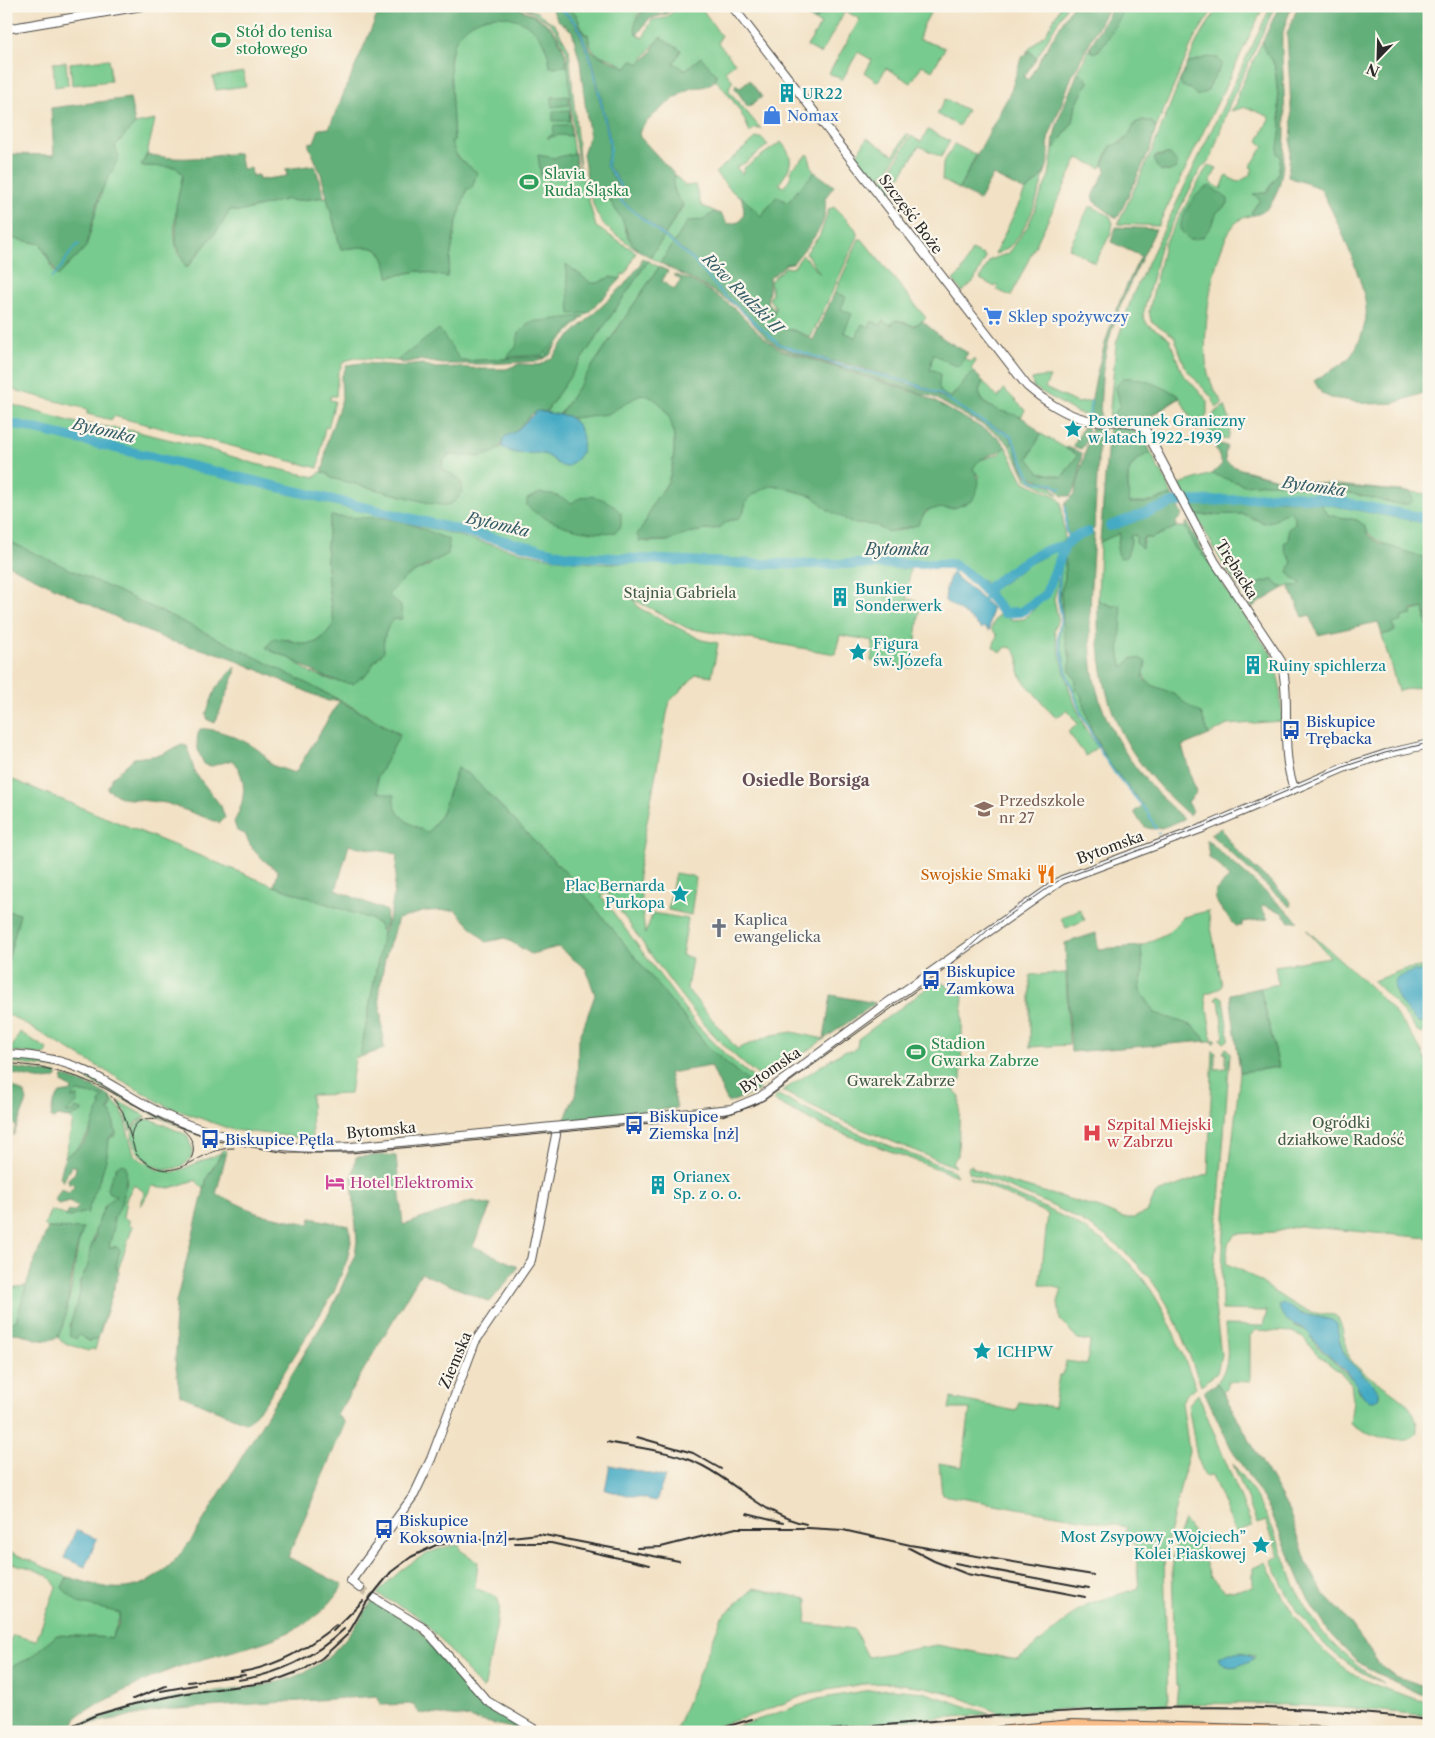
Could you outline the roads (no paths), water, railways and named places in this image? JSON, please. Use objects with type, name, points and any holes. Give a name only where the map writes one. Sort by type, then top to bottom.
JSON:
[{"type":"main road","points":[[998,1732],[1072,1725],[1325,1732]]},
{"type":"main road","points":[[1056,1732],[1120,1732]]},
{"type":"street","points":[[6,29],[142,6]]},
{"type":"street","name":"Szczęść Boże","points":[[732,6],[1022,381],[1032,390],[1068,413],[1084,420]]},
{"type":"street","name":"Trębacka","points":[[1084,420],[1133,423],[1145,429],[1188,514],[1216,562],[1281,662],[1284,678],[1290,771],[1294,788]]},
{"type":"street","name":"Bytomska","points":[[6,1054],[41,1058],[71,1065],[92,1074],[152,1109],[187,1125],[220,1135],[271,1146],[334,1148],[713,1112],[744,1104],[767,1092],[1053,885],[1079,872],[1203,828],[1294,788],[1366,760],[1429,744]]},
{"type":"street","name":"Ziemska","points":[[360,1588],[351,1581],[418,1487],[475,1342],[531,1260],[556,1135],[555,1127]]},
{"type":"street","points":[[374,1598],[425,1629],[487,1701],[539,1732]]},
{"type":"water","points":[[537,411],[568,416],[578,425],[583,437],[582,451],[577,459],[567,467],[561,466],[546,455],[514,453],[502,447],[503,439],[515,432]]},
{"type":"water","points":[[951,574],[968,586],[992,608],[989,631],[984,627],[982,629],[966,615],[945,601],[946,588]]},
{"type":"water","points":[[1414,971],[1429,973],[1428,1024],[1418,1023],[1396,994],[1395,982],[1399,977]]},
{"type":"water","points":[[1283,1303],[1299,1313],[1332,1320],[1337,1324],[1339,1338],[1346,1356],[1379,1391],[1379,1397],[1375,1401],[1369,1401],[1362,1394],[1349,1375],[1303,1328],[1284,1318],[1279,1305]]},
{"type":"water","points":[[610,1465],[665,1477],[656,1501],[605,1490]]},
{"type":"water","points":[[76,1530],[97,1539],[85,1567],[64,1558]]},
{"type":"water","points":[[1230,1653],[1245,1653],[1255,1657],[1234,1667],[1225,1665],[1219,1657]]},
{"type":"waterway","name":"Rów Rudzki II","points":[[558,6],[577,24],[592,62],[609,138],[610,149],[607,166],[620,185],[621,201],[692,259],[721,292],[779,344],[836,364],[911,383],[940,394],[976,418],[1011,436],[1032,481],[1049,483],[1061,489]]},
{"type":"waterway","points":[[51,278],[79,244]]},
{"type":"waterway","points":[[1089,417],[1091,401]]},
{"type":"waterway","name":"Bytomka","points":[[6,422],[568,556],[756,564],[951,564],[974,579],[1004,613],[1021,612],[1046,594],[1065,546],[1074,537],[1088,532]]},
{"type":"waterway","name":"Bytomka","points":[[1110,526],[1176,502],[1233,500],[1282,495],[1330,500],[1429,519]]},
{"type":"waterway","points":[[1066,507],[1066,531],[1072,539]]},
{"type":"waterway","name":"Bytomka","points":[[985,590],[1033,557],[1044,551],[1065,546]]},
{"type":"waterway","points":[[1061,556],[1058,598],[1061,616],[1058,637],[1067,675],[1081,713],[1100,751],[1114,772],[1148,813],[1156,829]]},
{"type":"waterway","points":[[951,564],[954,576]]},
{"type":"waterway","points":[[984,601],[985,590]]},
{"type":"tunnel","points":[[360,1588],[374,1598]]},
{"type":"tram line","points":[[6,1063],[41,1067],[77,1077],[104,1088],[164,1121],[217,1141],[287,1153],[351,1153],[722,1116],[750,1107],[766,1099],[943,971],[988,930],[1061,879],[1202,827],[1346,766],[1385,753],[1429,743]]},
{"type":"tram line","points":[[111,1096],[123,1112],[136,1154],[150,1165],[163,1169],[174,1169],[208,1154],[234,1148]]},
{"type":"tram line","points":[[131,1137],[136,1124],[147,1119],[157,1119]]},
{"type":"tram line","points":[[183,1130],[190,1138],[193,1147],[192,1156],[187,1164]]},
{"type":"railway","points":[[637,1437],[693,1453],[721,1469]]},
{"type":"railway","points":[[607,1442],[656,1451],[692,1461],[716,1474],[765,1507],[791,1520],[806,1524]]},
{"type":"railway","points":[[747,1514],[783,1523]]},
{"type":"railway","points":[[637,1548],[661,1547],[736,1528],[843,1530],[910,1545],[1093,1575]]},
{"type":"railway","points":[[58,1732],[96,1715],[134,1704],[187,1693],[271,1682],[305,1669],[322,1658],[348,1634],[366,1603],[391,1572],[411,1557],[436,1545],[539,1534],[679,1561]]},
{"type":"railway","points":[[515,1543],[551,1543],[650,1565]]},
{"type":"railway","points":[[909,1548],[934,1561],[967,1574],[1085,1597]]},
{"type":"railway","points":[[955,1563],[1089,1588]]},
{"type":"railway","points":[[333,1631],[363,1601]]},
{"type":"railway","points":[[241,1672],[280,1661],[314,1641],[336,1625]]},
{"type":"railway","points":[[238,1680],[267,1674],[295,1663],[321,1648],[344,1629]]},
{"type":"railway","points":[[188,1682],[245,1675]]},
{"type":"railway","points":[[161,1691],[195,1685]]},
{"type":"railway","points":[[133,1699],[166,1686]]},
{"type":"railway","points":[[807,1732],[962,1718],[1118,1709],[1196,1707],[1274,1708],[1351,1712],[1429,1720]]},
{"type":"railway","points":[[709,1732],[752,1719]]},
{"type":"place","name":"Stół do tenisa stołowego","points":[[221,40]]},
{"type":"place","name":"UR22","points":[[787,93]]},
{"type":"place","name":"Nomax","points":[[772,115]]},
{"type":"place","name":"Slavia Ruda Śląska","points":[[529,182]]},
{"type":"place","name":"Sklep spożywczy","points":[[993,316]]},
{"type":"place","name":"Posterunek Graniczny w latach 1922-1939","points":[[1073,429]]},
{"type":"place","name":"Bunkier Sonderwerk","points":[[840,597]]},
{"type":"place","name":"Figura św. Józefa","points":[[858,652]]},
{"type":"place","name":"Ruiny spichlerza","points":[[1253,665]]},
{"type":"place","name":"Biskupice Trębacka","points":[[1291,730]]},
{"type":"place","name":"Przedszkole nr 27","points":[[984,809]]},
{"type":"place","name":"Swojskie Smaki","points":[[1046,874]]},
{"type":"place","name":"Plac Bernarda Purkopa","points":[[680,894]]},
{"type":"place","name":"Kaplica ewangelicka","points":[[719,928]]},
{"type":"place","name":"Biskupice Zamkowa","points":[[931,980]]},
{"type":"place","name":"Stadion Gwarka Zabrze","points":[[916,1052]]},
{"type":"place","name":"Biskupice Ziemska [nż]","points":[[634,1125]]},
{"type":"place","name":"Szpital Miejski w Zabrzu","points":[[1092,1133]]},
{"type":"place","name":"Biskupice Pętla","points":[[210,1139]]},
{"type":"place","name":"Hotel Elektromix","points":[[335,1182]]},
{"type":"place","name":"Orianex Sp. z o. o.","points":[[658,1185]]},
{"type":"place","name":"ICHPW","points":[[982,1351]]},
{"type":"place","name":"Biskupice Koksownia [nż]","points":[[384,1529]]},
{"type":"place","name":"Most Zsypowy „Wojciech” Kolei Piaskowej","points":[[1261,1545]]},
{"type":"district","name":"Osiedle Borsiga","points":[[806,780]]},
{"type":"park label","name":"Stajnia Gabriela","points":[[680,592]]},
{"type":"park label","name":"Gwarek Zabrze","points":[[901,1080]]},
{"type":"park label","name":"Ogródki działkowe Radość","points":[[1341,1130]]}]
